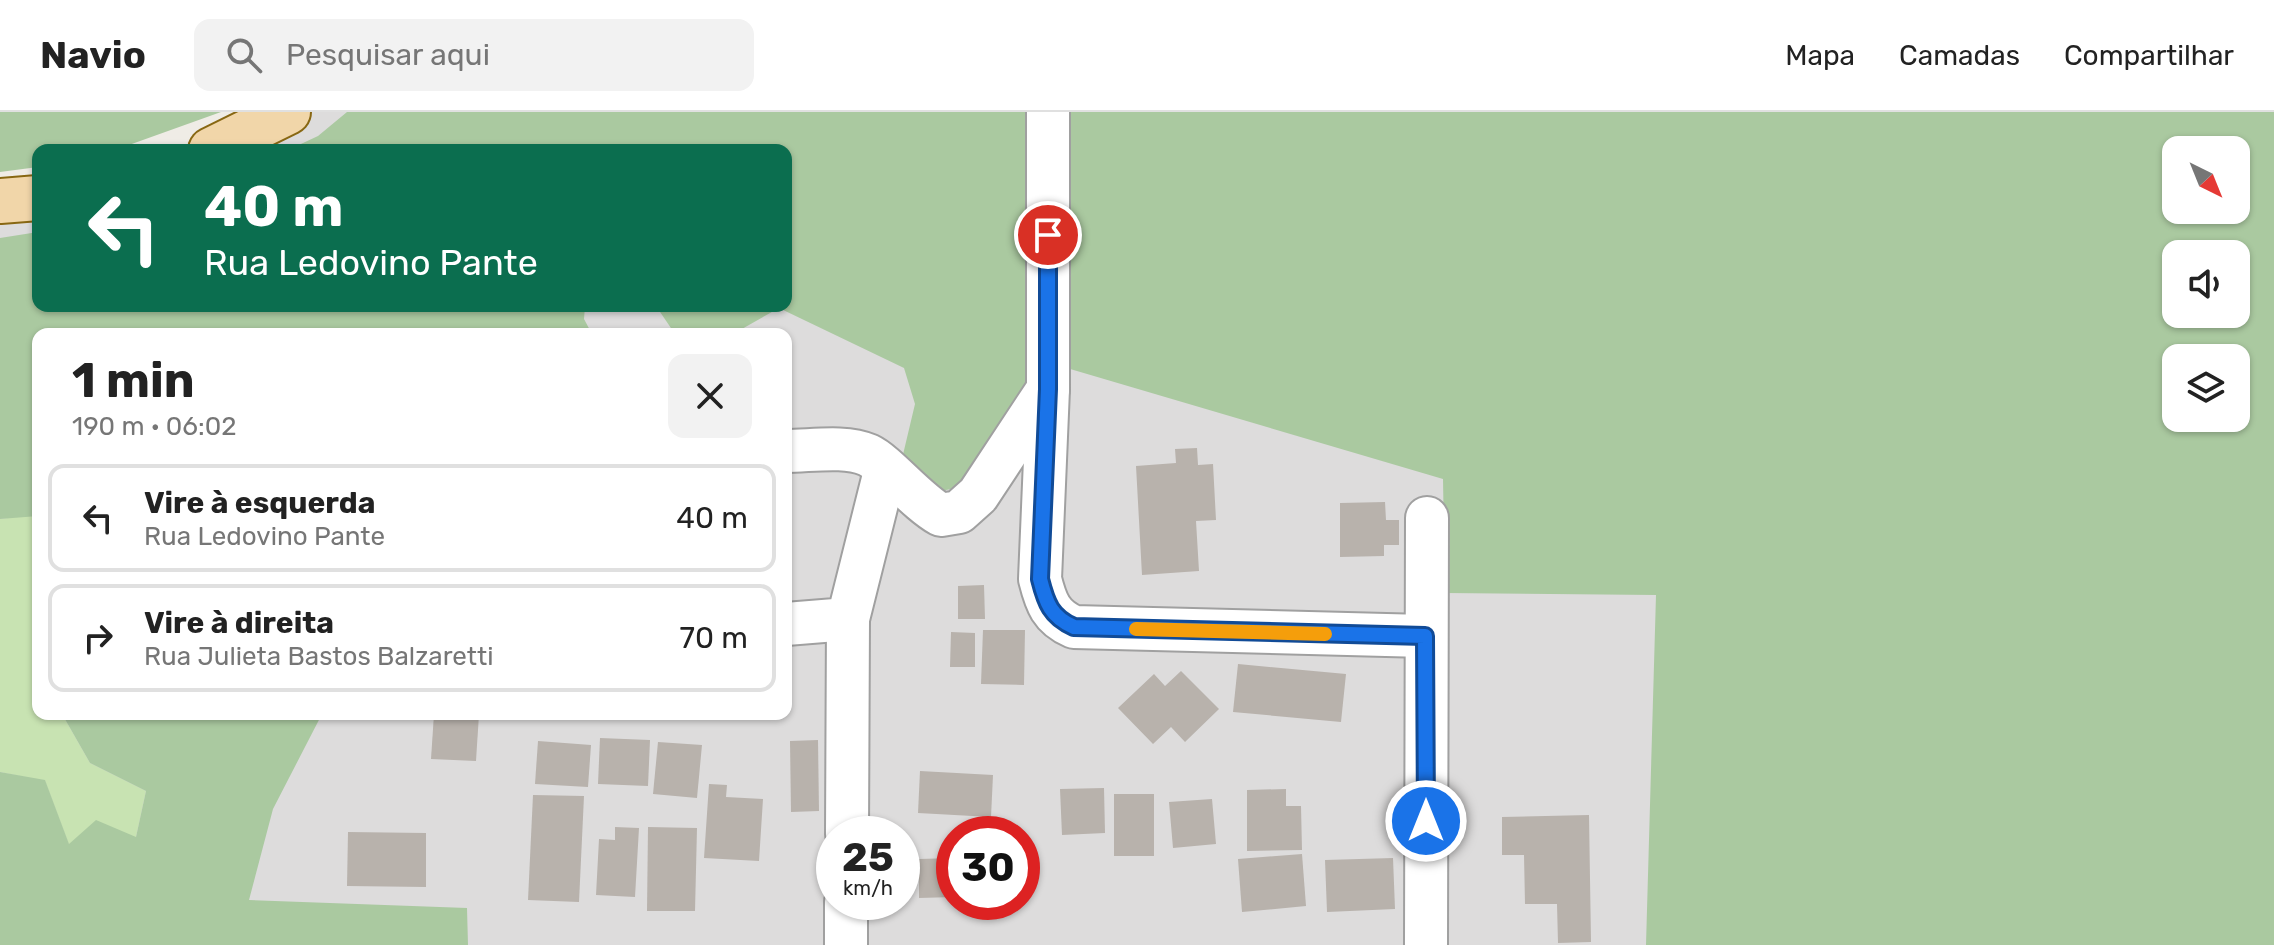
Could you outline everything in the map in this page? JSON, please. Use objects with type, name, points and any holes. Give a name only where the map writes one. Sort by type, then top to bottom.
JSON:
[{"type":"main road","points":[[223,144],[288,112]]},
{"type":"main road","points":[[0,201],[32,198]]},
{"type":"street","points":[[1048,112],[1048,389],[1040,579],[1046,603],[1056,619],[1074,627],[1425,636]]},
{"type":"street","points":[[792,451],[850,451],[870,456],[921,504],[941,515],[959,512],[978,495],[1048,389]]},
{"type":"street","points":[[847,816],[848,619],[885,471]]},
{"type":"street","points":[[1426,945],[1427,518]]},
{"type":"street","points":[[792,624],[848,619]]},
{"type":"street","points":[[846,920],[846,945]]},
{"type":"shaded area","points":[[288,112],[2274,112],[2274,945],[0,945],[0,201],[32,198],[32,312],[792,312],[792,144],[223,144]]},
{"type":"green space","points":[[0,112],[221,112],[132,144],[32,144],[32,168],[0,172]]},
{"type":"green space","points":[[347,112],[1034,112],[1033,384],[970,478],[956,488],[941,491],[901,463],[915,404],[904,368],[787,312],[792,312],[792,144],[301,144],[318,136]]},
{"type":"green space","points":[[1058,112],[2274,112],[2274,945],[1646,945],[1656,595],[1445,593],[1443,479],[1060,366]]},
{"type":"green space","points":[[32,233],[32,312],[585,312],[589,328],[32,328],[32,516],[0,519],[0,238]]},
{"type":"green space","points":[[660,312],[772,312],[744,328],[671,328]]},
{"type":"green space","points":[[32,515],[32,720],[65,720],[90,763],[146,791],[136,837],[69,845],[45,781],[0,772],[0,519]]},
{"type":"green space","points":[[65,720],[319,720],[273,809],[249,900],[467,908],[468,945],[0,945],[0,772],[45,780],[69,844],[96,820],[136,837],[146,791],[90,763]]},
{"type":"building","points":[[1197,448],[1198,465],[1213,464],[1216,520],[1196,521],[1199,571],[1142,575],[1136,466],[1176,463],[1175,449]]},
{"type":"building","points":[[1385,502],[1386,520],[1399,520],[1399,545],[1384,545],[1384,556],[1340,557],[1340,503]]},
{"type":"building","points":[[984,585],[985,619],[958,619],[958,586]]},
{"type":"building","points":[[983,630],[1025,630],[1024,685],[981,684]]},
{"type":"building","points":[[951,632],[975,633],[975,667],[950,667]]},
{"type":"building","points":[[1238,664],[1346,674],[1341,722],[1233,712]]},
{"type":"building","points":[[1181,671],[1219,709],[1185,742],[1171,727],[1153,744],[1118,708],[1154,674],[1165,686]]},
{"type":"building","points":[[434,720],[479,720],[476,761],[431,759]]},
{"type":"building","points":[[600,738],[650,740],[648,786],[598,784]]},
{"type":"building","points":[[818,740],[819,811],[791,812],[790,741]]},
{"type":"building","points":[[538,741],[591,745],[588,787],[535,784]]},
{"type":"building","points":[[658,742],[702,745],[697,798],[653,794]]},
{"type":"building","points":[[920,771],[993,775],[991,816],[918,813]]},
{"type":"building","points":[[709,784],[727,785],[726,797],[763,799],[759,861],[704,858]]},
{"type":"building","points":[[1104,788],[1105,833],[1062,835],[1060,789]]},
{"type":"building","points":[[1286,789],[1286,806],[1301,806],[1302,850],[1247,851],[1247,790]]},
{"type":"building","points":[[1114,794],[1154,794],[1154,856],[1114,856]]},
{"type":"building","points":[[533,795],[584,796],[579,902],[528,900]]},
{"type":"building","points":[[1212,799],[1216,844],[1173,848],[1169,802]]},
{"type":"building","points":[[1589,815],[1591,942],[1558,943],[1557,904],[1525,904],[1524,855],[1502,855],[1502,817]]},
{"type":"building","points":[[615,827],[639,828],[635,897],[596,895],[599,839],[615,840]]},
{"type":"building","points":[[648,827],[697,828],[695,911],[647,911]]},
{"type":"building","points":[[348,832],[426,833],[426,887],[347,886]]},
{"type":"building","points":[[1302,854],[1306,906],[1242,912],[1238,859]]},
{"type":"building","points":[[1393,858],[1395,909],[1327,912],[1325,860]]},
{"type":"building","points":[[920,859],[936,859],[936,898],[920,898]]},
{"type":"slow traffic","points":[[1136,629],[1325,634]]},
{"type":"route","points":[[1048,235],[1048,389],[1040,579],[1046,603],[1056,619],[1074,627],[1425,636],[1426,821]]}]
